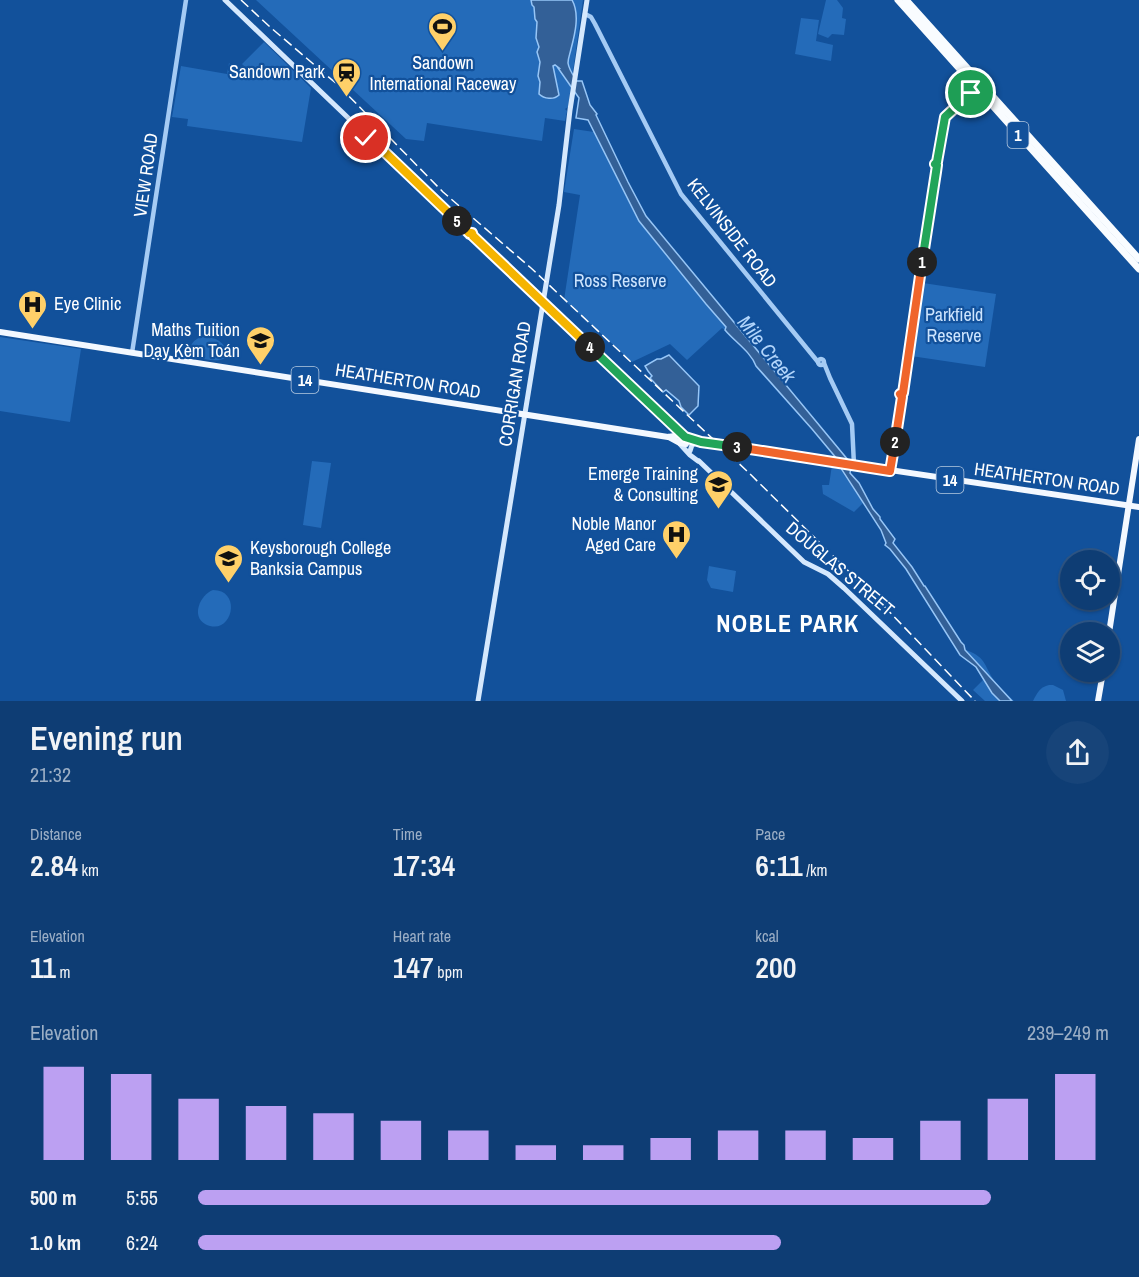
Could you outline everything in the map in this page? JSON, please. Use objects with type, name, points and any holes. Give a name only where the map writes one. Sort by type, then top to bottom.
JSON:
[{"type":"highway","name":"1","points":[[898,0],[975,88],[1139,259]]},
{"type":"highway","name":"1","points":[[906,0],[1139,269]]},
{"type":"highway","points":[[956,56],[963,68],[978,84],[975,88]]},
{"type":"main road","points":[[225,0],[673,426],[681,439]]},
{"type":"main road","name":"CORRIGAN ROAD","points":[[478,701],[559,205],[573,89],[587,0]]},
{"type":"main road","name":"HEATHERTON ROAD","points":[[0,332],[699,442],[1139,507]]},
{"type":"main road","name":"DOUGLAS STREET","points":[[681,439],[698,461],[807,565],[828,574],[844,588],[962,701]]},
{"type":"main road","name":"DOUGLAS STREET","points":[[681,439],[698,461]]},
{"type":"main road","points":[[1111,622],[1139,439]]},
{"type":"main road","points":[[690,451],[691,446],[699,442]]},
{"type":"main road","points":[[1098,701],[1101,682]]},
{"type":"street","name":"VIEW ROAD","points":[[132,353],[186,0]]},
{"type":"street","name":"KELVINSIDE ROAD","points":[[585,14],[591,17],[681,194],[827,372],[852,424],[852,465]]},
{"type":"street","name":"KELVINSIDE ROAD","points":[[584,21],[592,23],[598,31]]},
{"type":"street","points":[[890,471],[945,117],[975,88]]},
{"type":"green space","name":"Sandown International Raceway","points":[[256,0],[583,0],[565,121],[545,118],[542,141],[427,123],[424,141],[406,139]]},
{"type":"green space","points":[[826,0],[837,0],[843,8],[842,18],[846,19],[844,35],[832,34],[828,38],[818,34]]},
{"type":"green space","points":[[801,18],[819,20],[816,41],[833,45],[831,61],[795,54]]},
{"type":"green space","points":[[264,42],[311,88],[302,142],[187,126],[188,119],[172,117],[181,66],[227,74],[229,63],[235,71],[240,72],[244,69],[242,64]]},
{"type":"green space","name":"Ross Reserve","points":[[574,129],[594,132],[639,221],[726,327],[725,330],[722,328],[687,360],[670,344],[632,362],[564,300],[580,195],[564,192]]},
{"type":"green space","name":"Parkfield Reserve","points":[[923,283],[996,294],[985,367],[911,356]]},
{"type":"green space","points":[[204,336],[213,338],[224,345],[226,358],[214,360],[193,356],[190,351],[192,343]]},
{"type":"green space","points":[[0,337],[81,349],[70,422],[0,411]]},
{"type":"green space","points":[[312,461],[331,463],[321,528],[303,525]]},
{"type":"green space","points":[[832,465],[839,467],[863,503],[854,512],[823,494],[822,485],[829,485]]},
{"type":"green space","points":[[709,566],[736,571],[733,592],[711,588],[707,580]]},
{"type":"green space","points":[[213,590],[222,592],[231,604],[227,619],[222,625],[214,627],[201,620],[198,611],[204,596]]},
{"type":"green space","points":[[966,650],[982,659],[996,683],[1014,701],[985,701],[973,690],[983,680]]},
{"type":"green space","points":[[1049,685],[1063,690],[1066,701],[1033,701],[1041,689]]},
{"type":"shaded area","points":[[531,0],[572,0],[576,11],[576,24],[568,59],[569,68],[577,81],[582,81],[590,105],[597,114],[646,216],[848,460],[850,473],[859,483],[873,509],[895,539],[893,543],[925,586],[964,645],[965,650],[1012,701],[1000,701],[992,693],[976,667],[960,655],[906,569],[885,545],[881,530],[837,459],[756,366],[747,352],[725,330],[726,327],[639,221],[588,120],[576,118],[579,98],[555,65],[553,66],[559,95],[549,98],[539,94],[540,62],[537,52],[539,47],[536,38],[537,22]]},
{"type":"shaded area","points":[[669,355],[699,386],[698,406],[689,415],[681,407],[679,401],[666,390],[663,392],[650,378],[652,376],[645,366]]},
{"type":"railway","points":[[241,0],[338,85],[443,192],[531,268],[748,472],[881,603],[975,701]]},
{"type":"place","name":"Sandown International Raceway","points":[[443,52]]},
{"type":"place","name":"Sandown Park","points":[[346,98]]},
{"type":"place","name":"Eye Clinic","points":[[33,330]]},
{"type":"place","name":"Maths Tuition Dạy Kèm Toán","points":[[261,366]]},
{"type":"place","name":"Emerge Training & Consulting","points":[[719,510]]},
{"type":"place","name":"Noble Manor Aged Care","points":[[677,560]]},
{"type":"place","name":"Keysborough College Banksia Campus","points":[[229,584]]},
{"type":"district","name":"NOBLE PARK","points":[[788,624]]},
{"type":"route","points":[[366,138],[370,138],[469,233],[472,233],[687,438],[890,471],[902,397],[900,394],[903,393],[937,165],[935,164],[944,119],[971,93]]},
{"type":"water label","name":"Mile Creek","points":[[767,349]]}]
